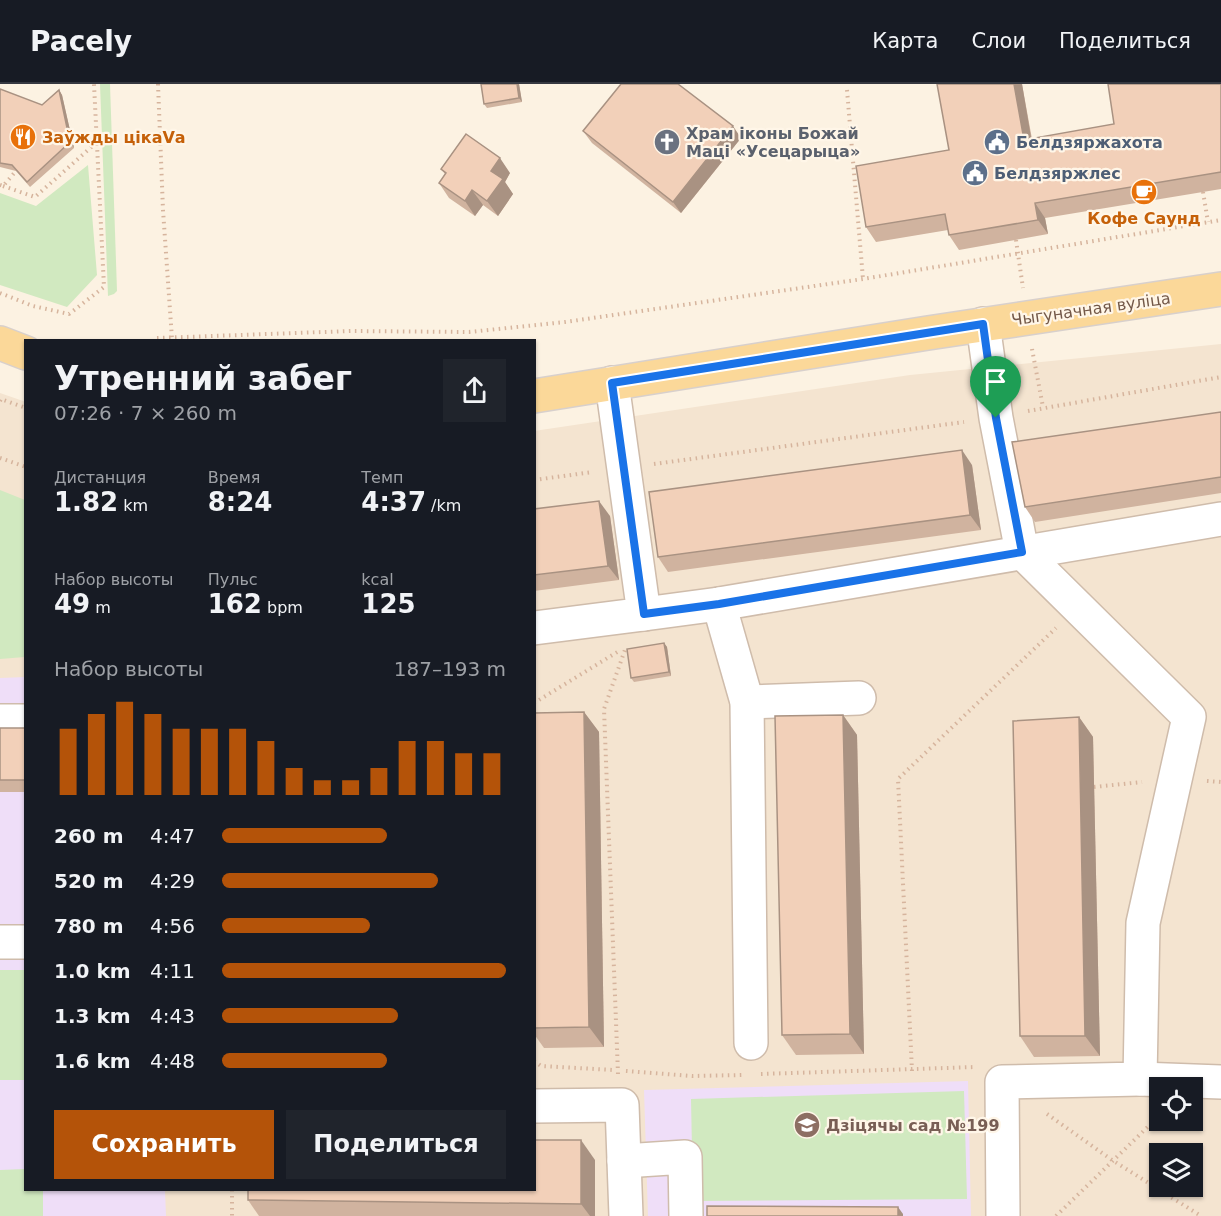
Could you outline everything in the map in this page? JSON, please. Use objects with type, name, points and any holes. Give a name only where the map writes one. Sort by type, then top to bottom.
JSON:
[{"type":"main road","name":"Чыгуначная вуліца","points":[[536,396],[983,324],[1221,289]]},
{"type":"main road","points":[[0,343],[24,352]]},
{"type":"lane","points":[[983,324],[996,418],[1022,552],[1189,717],[1143,923],[1140,1079]]},
{"type":"lane","points":[[612,383],[640,614]]},
{"type":"lane","points":[[536,628],[719,604],[1221,519]]},
{"type":"lane","points":[[719,604],[747,702],[751,1043]]},
{"type":"lane","points":[[747,702],[859,698]]},
{"type":"lane","points":[[0,721],[24,721]]},
{"type":"lane","points":[[0,942],[24,942]]},
{"type":"lane","points":[[1004,1216],[1002,1082],[1140,1079],[1221,1082]]},
{"type":"lane","points":[[536,1106],[622,1105],[626,1216]]},
{"type":"lane","points":[[624,1161],[685,1157],[686,1216]]},
{"type":"path","points":[[0,293],[33,306],[69,314],[104,287],[94,84]]},
{"type":"path","points":[[158,84],[163,210],[172,339]]},
{"type":"path","points":[[847,90],[863,279]]},
{"type":"path","points":[[16,171],[2,186],[35,197],[97,142]]},
{"type":"path","points":[[1203,192],[1208,222]]},
{"type":"path","points":[[157,338],[351,331],[469,332],[565,322],[863,279],[1221,220]]},
{"type":"path","points":[[1016,240],[1018,253]]},
{"type":"path","points":[[536,480],[996,418],[1043,407],[1221,377]]},
{"type":"path","points":[[0,401],[1,399],[24,407]]},
{"type":"path","points":[[0,458],[24,466]]},
{"type":"path","points":[[912,1071],[898,779],[1078,607]]},
{"type":"path","points":[[536,702],[626,647],[638,637],[640,614]]},
{"type":"path","points":[[622,1105],[618,1071],[604,709],[626,647]]},
{"type":"path","points":[[1002,1082],[1112,1160],[1201,1216]]},
{"type":"path","points":[[1056,1216],[1149,1125]]},
{"type":"path","points":[[232,1191],[232,1216]]},
{"type":"shaded area","points":[[1221,344],[1221,1216],[0,1216],[0,393],[24,401],[24,1191],[536,1191],[536,431],[910,375]]},
{"type":"shaded area","points":[[24,677],[24,1191],[165,1191],[166,1216],[0,1216],[0,678]]},
{"type":"shaded area","name":"Дзіцячы сад №199","points":[[968,1081],[971,1216],[648,1216],[644,1090]]},
{"type":"green space","points":[[100,84],[110,84],[117,291],[108,296]]},
{"type":"green space","points":[[88,165],[97,275],[67,307],[0,285],[0,193],[36,206]]},
{"type":"green space","points":[[0,490],[24,500],[24,657],[0,659]]},
{"type":"green space","points":[[0,970],[24,970],[24,1080],[0,1080]]},
{"type":"green space","name":"Дзіцячы сад №199","points":[[964,1091],[967,1199],[693,1201],[691,1099]]},
{"type":"green space","points":[[24,1169],[24,1191],[43,1191],[43,1216],[0,1216],[0,1170]]},
{"type":"building","points":[[481,84],[517,84],[519,98],[484,104]]},
{"type":"building","points":[[621,84],[678,84],[733,126],[673,202],[583,131]]},
{"type":"building","points":[[937,84],[1014,84],[1024,140],[1114,124],[1108,84],[1221,84],[1221,172],[1035,203],[1038,220],[949,235],[945,214],[866,227],[856,166],[949,150]]},
{"type":"building","points":[[0,89],[42,105],[59,90],[70,142],[27,182],[12,165],[0,163]]},
{"type":"building","points":[[466,134],[500,158],[491,171],[503,179],[487,201],[472,190],[465,201],[439,183],[446,173],[441,169]]},
{"type":"building","points":[[1221,412],[1221,477],[1025,507],[1012,442]]},
{"type":"building","points":[[962,450],[970,515],[658,557],[649,492]]},
{"type":"building","points":[[599,501],[608,566],[536,575],[536,509]]},
{"type":"building","points":[[664,643],[669,672],[631,678],[627,649]]},
{"type":"building","points":[[584,712],[589,1027],[536,1028],[536,713]]},
{"type":"building","points":[[843,715],[850,1034],[782,1035],[775,716]]},
{"type":"building","points":[[1079,717],[1085,1036],[1020,1036],[1013,721]]},
{"type":"building","points":[[0,728],[24,728],[24,780],[0,780]]},
{"type":"building","points":[[536,1140],[581,1140],[581,1204],[248,1200],[248,1191],[536,1191]]},
{"type":"building","points":[[707,1206],[898,1207],[898,1216],[707,1216]]},
{"type":"place","name":"Заўжды цікаVа","points":[[23,137]]},
{"type":"place","name":"Храм іконы Божай Маці «Усецарыца»","points":[[667,142]]},
{"type":"place","name":"Белдзяржахота","points":[[997,142]]},
{"type":"place","name":"Белдзяржлес","points":[[975,173]]},
{"type":"place","name":"Кофе Саунд","points":[[1144,192]]},
{"type":"place","name":"Дзіцячы сад №199","points":[[807,1125]]},
{"type":"route","points":[[983,324],[996,418],[1022,552],[719,604],[644,614],[612,383],[983,324]]}]
